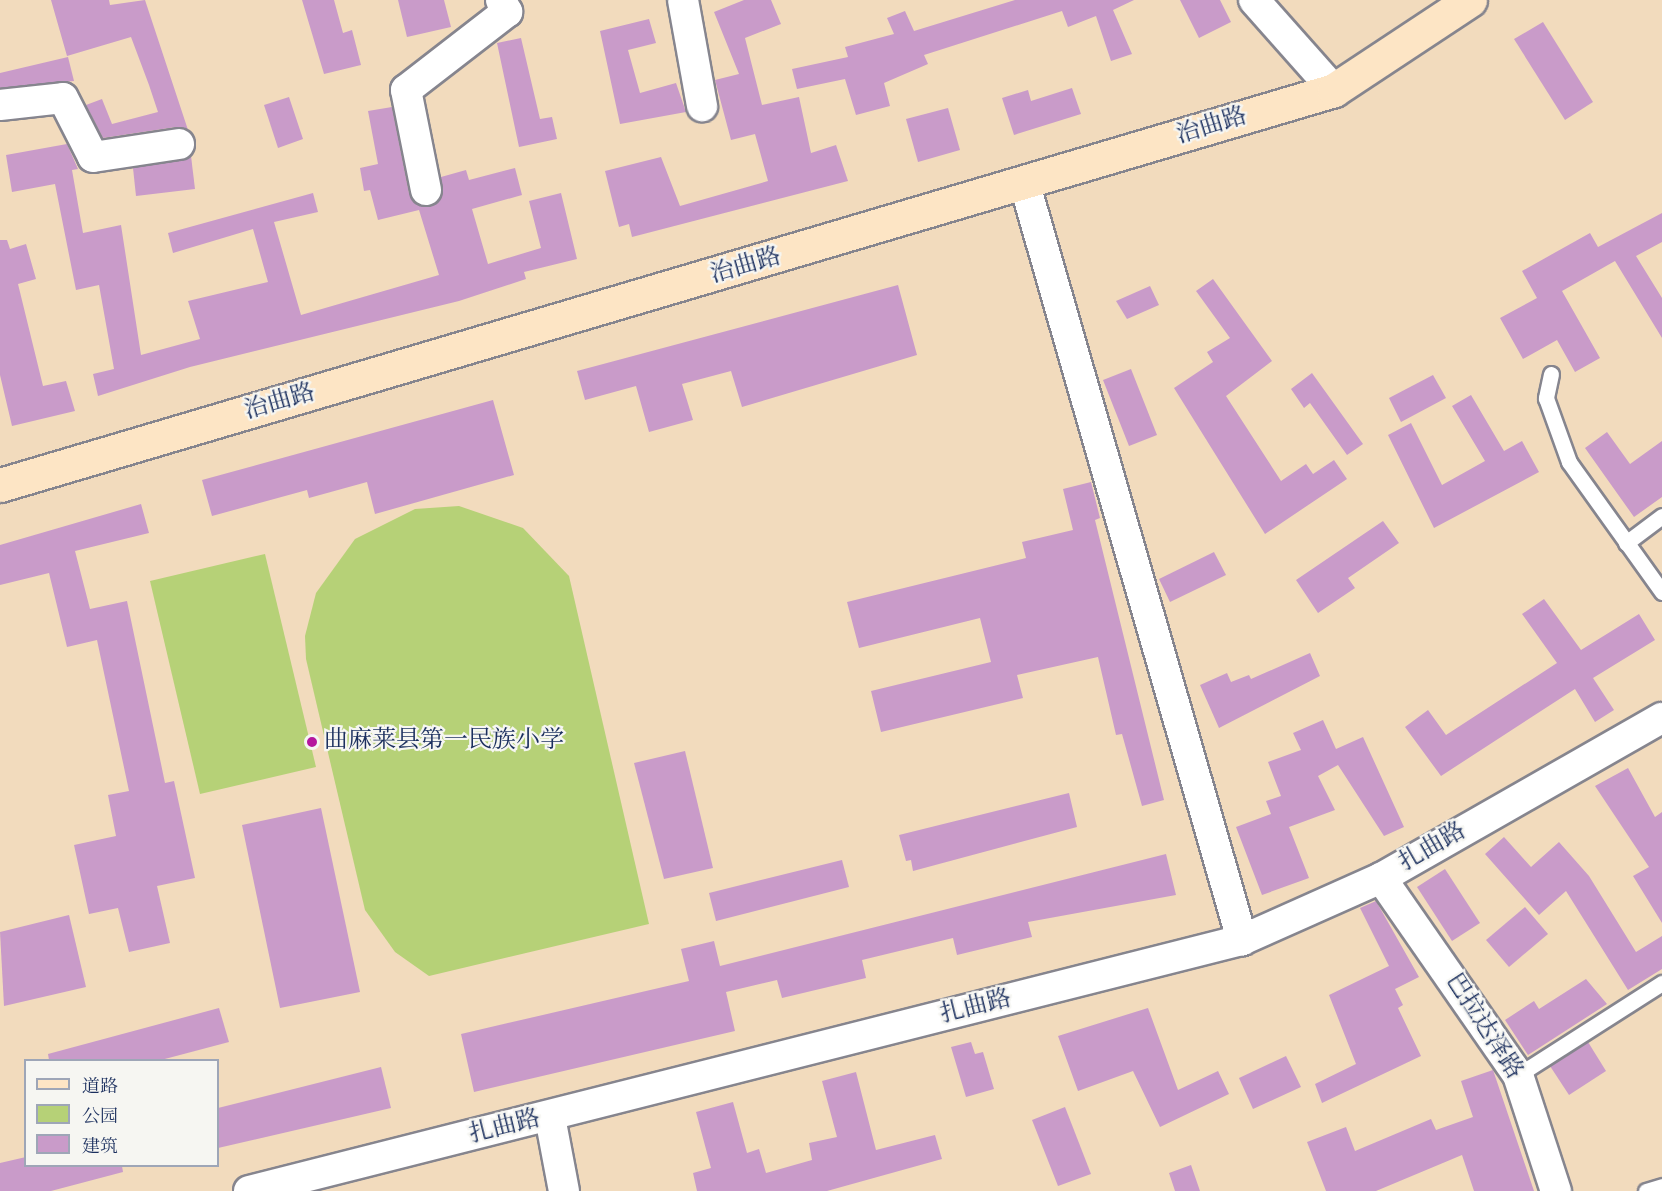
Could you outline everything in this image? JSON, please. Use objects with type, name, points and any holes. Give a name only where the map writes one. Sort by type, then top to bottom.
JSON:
[{"type":"main road","name":"治曲路","points":[[0,485],[1025,185],[1334,90],[1470,0]]},
{"type":"street","points":[[426,190],[406,90],[507,12],[501,0]]},
{"type":"street","points":[[683,0],[702,106]]},
{"type":"street","points":[[1254,0],[1334,90]]},
{"type":"street","points":[[0,105],[63,98],[93,158],[180,144]]},
{"type":"street","points":[[1025,185],[1242,940]]},
{"type":"street","name":"扎曲路","points":[[249,1191],[550,1117],[1242,940],[1381,878],[1662,718]]},
{"type":"street","name":"巴拉达泽路","points":[[1381,878],[1518,1075],[1556,1191]]},
{"type":"street","points":[[550,1117],[564,1191]]},
{"type":"lane","points":[[1551,374],[1546,398],[1569,462],[1662,592]]},
{"type":"lane","points":[[1626,543],[1662,516]]},
{"type":"lane","points":[[1518,1075],[1662,983]]},
{"type":"lane","points":[[1646,1191],[1662,1186]]},
{"type":"green space","points":[[459,506],[523,528],[569,576],[649,924],[429,976],[395,952],[365,910],[306,659],[305,636],[316,593],[355,539],[415,509]]},
{"type":"green space","points":[[265,554],[316,767],[200,794],[150,581]]},
{"type":"building","points":[[51,0],[109,0],[110,5],[145,0],[188,130],[176,127],[103,138],[86,105],[102,99],[112,124],[158,112],[131,37],[67,56]]},
{"type":"building","points":[[302,0],[334,0],[343,33],[352,30],[361,65],[324,74]]},
{"type":"building","points":[[398,0],[444,0],[451,27],[407,37]]},
{"type":"building","points":[[744,0],[771,0],[781,24],[745,38],[762,105],[799,97],[811,153],[836,145],[848,181],[632,237],[629,224],[619,227],[605,171],[661,157],[680,206],[768,181],[755,134],[731,140],[715,80],[739,74],[714,12]]},
{"type":"building","points":[[1015,0],[1134,0],[1113,10],[1132,54],[1111,61],[1096,16],[1068,27],[1062,11],[924,55],[928,64],[884,83],[890,106],[856,115],[845,79],[797,89],[792,69],[848,57],[845,47],[894,34],[887,18],[905,11],[914,31]]},
{"type":"building","points":[[1180,0],[1220,0],[1231,22],[1199,38]]},
{"type":"building","points":[[649,19],[656,43],[628,50],[640,93],[676,83],[686,112],[620,124],[600,31]]},
{"type":"building","points":[[1543,22],[1593,102],[1565,120],[1514,39]]},
{"type":"building","points":[[521,38],[540,119],[552,117],[557,139],[519,147],[497,43]]},
{"type":"building","points":[[68,57],[74,81],[0,88],[0,73]]},
{"type":"building","points":[[1072,88],[1081,114],[1014,135],[1002,98],[1028,90],[1031,101]]},
{"type":"building","points":[[289,97],[303,139],[278,148],[264,105]]},
{"type":"building","points":[[392,107],[409,193],[420,206],[438,203],[441,177],[466,170],[469,180],[515,168],[522,195],[472,209],[488,264],[541,248],[529,201],[561,193],[577,259],[524,272],[526,279],[459,301],[190,367],[98,396],[93,374],[114,369],[99,285],[76,290],[55,184],[12,192],[6,155],[67,144],[78,169],[72,170],[83,233],[121,225],[141,355],[200,339],[188,301],[268,282],[253,229],[173,253],[168,233],[313,193],[318,212],[274,222],[301,315],[439,275],[419,210],[378,220],[370,190],[364,191],[360,168],[378,164],[368,111]]},
{"type":"building","points":[[948,108],[960,150],[918,162],[906,119]]},
{"type":"building","points":[[191,156],[195,189],[136,196],[133,168]]},
{"type":"building","points":[[1662,213],[1662,242],[1636,256],[1662,298],[1662,338],[1615,261],[1562,291],[1600,358],[1575,372],[1557,340],[1523,359],[1500,318],[1537,298],[1522,271],[1590,233],[1598,247]]},
{"type":"building","points":[[0,240],[7,240],[10,249],[26,244],[36,279],[18,284],[43,386],[66,381],[75,411],[12,426],[0,375]]},
{"type":"building","points":[[1213,279],[1272,361],[1226,396],[1281,481],[1306,464],[1313,474],[1334,460],[1347,479],[1265,534],[1174,388],[1213,362],[1207,352],[1230,338],[1196,291]]},
{"type":"building","points":[[898,285],[917,355],[742,407],[731,371],[682,384],[693,420],[649,432],[636,386],[585,400],[577,371]]},
{"type":"building","points":[[1150,286],[1159,305],[1127,319],[1116,301]]},
{"type":"building","points":[[1131,369],[1157,435],[1129,446],[1103,380]]},
{"type":"building","points":[[1312,373],[1363,444],[1347,455],[1310,403],[1304,408],[1291,389]]},
{"type":"building","points":[[1433,375],[1446,398],[1401,422],[1389,398]]},
{"type":"building","points":[[1471,395],[1504,451],[1522,441],[1539,472],[1434,528],[1388,435],[1411,423],[1442,485],[1485,461],[1452,406]]},
{"type":"building","points":[[493,400],[514,475],[375,514],[367,482],[309,498],[307,490],[212,516],[202,480]]},
{"type":"building","points":[[1607,432],[1630,464],[1662,441],[1662,497],[1634,517],[1585,448]]},
{"type":"building","points":[[1091,482],[1100,518],[1095,520],[1164,800],[1142,806],[1122,734],[1116,735],[1098,657],[1017,675],[1023,698],[881,732],[871,691],[991,662],[980,618],[859,648],[847,602],[1026,558],[1022,542],[1073,530],[1063,489]]},
{"type":"building","points":[[141,504],[149,533],[75,551],[90,609],[127,601],[165,783],[174,781],[195,878],[157,886],[170,943],[129,952],[118,908],[89,914],[74,845],[116,836],[108,795],[129,791],[97,640],[67,647],[49,573],[0,585],[0,545]]},
{"type":"building","points":[[1383,521],[1399,543],[1348,578],[1355,588],[1318,613],[1296,580]]},
{"type":"building","points":[[1214,552],[1226,575],[1170,602],[1159,579]]},
{"type":"building","points":[[1544,599],[1581,650],[1639,614],[1655,640],[1593,678],[1614,710],[1595,722],[1575,689],[1441,776],[1405,727],[1428,710],[1446,735],[1557,663],[1522,614]]},
{"type":"building","points":[[1310,653],[1320,676],[1219,728],[1200,685],[1227,673],[1231,682],[1249,675],[1251,679]]},
{"type":"building","points":[[1323,720],[1336,749],[1363,737],[1404,827],[1384,836],[1338,765],[1318,776],[1335,810],[1289,827],[1309,878],[1262,895],[1236,827],[1271,814],[1266,801],[1281,796],[1268,762],[1301,750],[1293,733]]},
{"type":"building","points":[[685,751],[713,868],[664,879],[634,763]]},
{"type":"building","points":[[1628,768],[1655,817],[1662,812],[1662,923],[1633,876],[1649,867],[1595,786]]},
{"type":"building","points":[[1069,793],[1077,827],[913,871],[911,860],[906,861],[899,835]]},
{"type":"building","points":[[321,808],[360,992],[280,1008],[242,825]]},
{"type":"building","points":[[1504,837],[1531,867],[1559,842],[1589,876],[1636,952],[1662,936],[1662,969],[1628,990],[1566,891],[1539,915],[1485,854]]},
{"type":"building","points":[[1166,854],[1176,895],[1028,922],[1032,937],[957,955],[953,938],[862,960],[866,978],[782,998],[777,980],[726,992],[735,1031],[474,1092],[461,1034],[689,981],[681,949],[714,941],[720,966]]},
{"type":"building","points":[[842,860],[849,887],[716,921],[709,893]]},
{"type":"building","points":[[1445,869],[1480,923],[1452,941],[1417,887]]},
{"type":"building","points":[[1376,901],[1419,977],[1395,989],[1403,1005],[1398,1008],[1421,1056],[1322,1103],[1315,1084],[1356,1064],[1329,995],[1389,966],[1360,908]]},
{"type":"building","points":[[1525,907],[1548,934],[1509,967],[1486,940]]},
{"type":"building","points":[[69,915],[86,987],[4,1006],[0,932]]},
{"type":"building","points":[[1586,979],[1607,1004],[1528,1055],[1505,1020],[1534,1001],[1539,1009]]},
{"type":"building","points":[[219,1008],[229,1042],[165,1059],[49,1059],[48,1054]]},
{"type":"building","points":[[1148,1008],[1178,1090],[1218,1071],[1229,1094],[1160,1127],[1133,1071],[1078,1091],[1058,1036]]},
{"type":"building","points":[[971,1042],[975,1054],[983,1052],[994,1089],[966,1097],[951,1047]]},
{"type":"building","points":[[1588,1042],[1606,1071],[1569,1095],[1550,1066]]},
{"type":"building","points":[[1286,1056],[1301,1087],[1253,1109],[1239,1078]]},
{"type":"building","points":[[381,1067],[391,1108],[219,1148],[219,1108]]},
{"type":"building","points":[[1493,1070],[1534,1191],[1474,1191],[1462,1155],[1376,1191],[1326,1191],[1307,1142],[1346,1127],[1355,1151],[1431,1119],[1436,1130],[1473,1117],[1461,1081]]},
{"type":"building","points":[[856,1072],[876,1150],[935,1135],[942,1159],[827,1191],[697,1191],[693,1173],[711,1168],[696,1112],[733,1102],[747,1153],[759,1149],[766,1173],[812,1160],[809,1143],[837,1137],[822,1081]]},
{"type":"building","points":[[1065,1107],[1091,1174],[1058,1186],[1032,1120]]},
{"type":"building","points":[[24,1157],[24,1167],[122,1167],[123,1172],[51,1191],[0,1191],[0,1163]]},
{"type":"building","points":[[1191,1165],[1200,1191],[1175,1191],[1169,1173]]},
{"type":"place","name":"曲麻莱县第一民族小学","points":[[312,742]]}]
